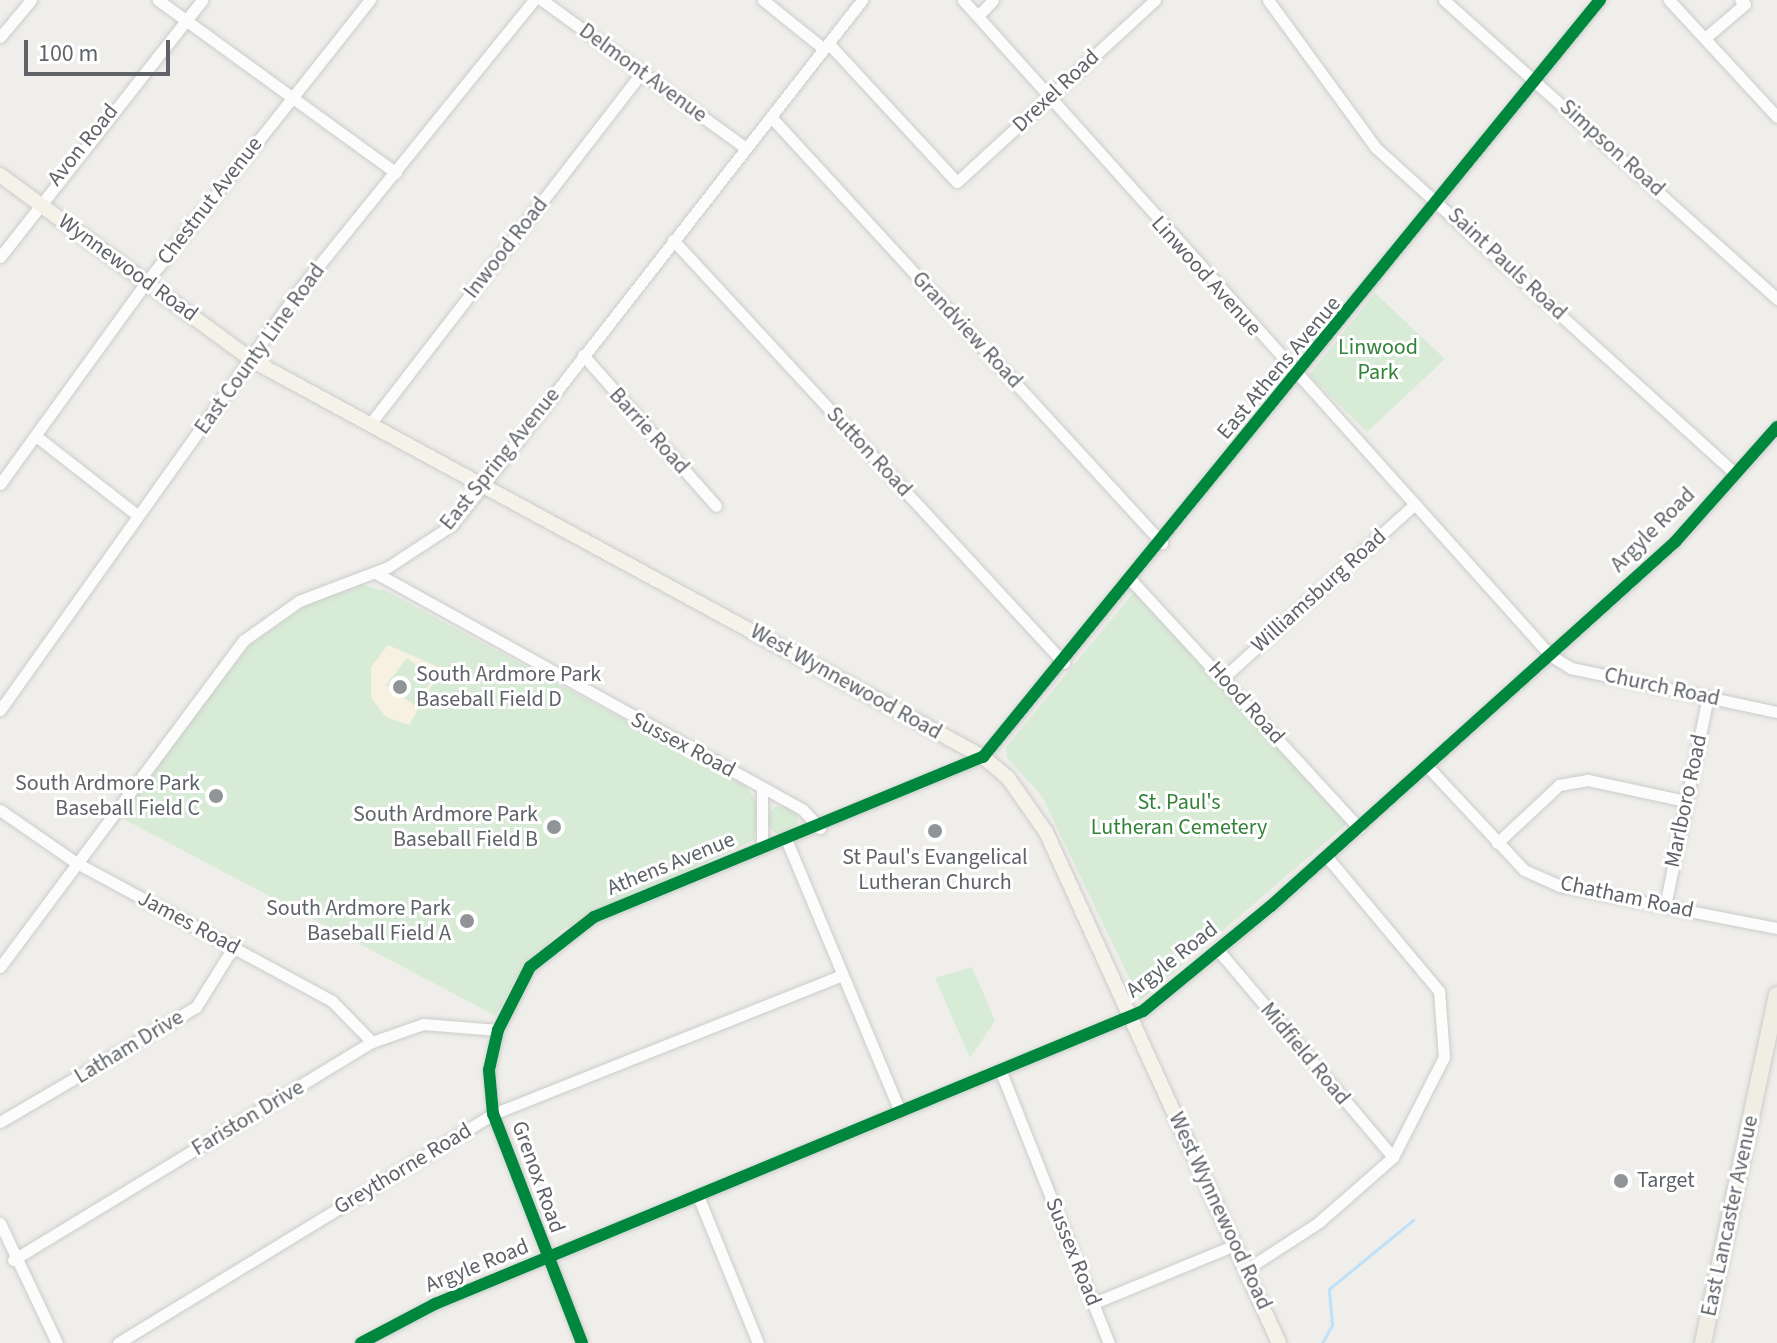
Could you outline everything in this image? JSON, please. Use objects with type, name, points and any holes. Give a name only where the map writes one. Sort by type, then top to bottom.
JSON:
[{"type":"highway","name":"East Lancaster Avenue","points":[[1703,1343],[1777,995]]},
{"type":"main road","name":"Wynnewood Road","points":[[0,175],[255,362]]},
{"type":"main road","name":"West Wynnewood Road","points":[[255,362],[983,757],[1032,807],[1279,1343]]},
{"type":"street","points":[[0,37],[31,0]]},
{"type":"street","points":[[158,0],[184,23],[292,96],[396,173]]},
{"type":"street","name":"Avon Road","points":[[0,257],[37,202],[202,0]]},
{"type":"street","name":"Chestnut Avenue","points":[[0,484],[147,281],[370,0]]},
{"type":"street","name":"East County Line Road","points":[[0,710],[137,515],[255,362],[299,290],[534,0]]},
{"type":"street","name":"Delmont Avenue","points":[[542,0],[744,147]]},
{"type":"street","points":[[763,0],[827,47]]},
{"type":"street","name":"East Spring Avenue","points":[[0,967],[75,862],[244,640],[299,601],[376,573],[452,525],[744,147],[772,118],[862,0]]},
{"type":"street","name":"Linwood Avenue","points":[[963,0],[1045,100],[1550,655]]},
{"type":"street","points":[[978,16],[993,0]]},
{"type":"street","name":"Drexel Road","points":[[827,47],[957,182],[1155,0]]},
{"type":"street","name":"Saint Pauls Road","points":[[1268,0],[1375,147],[1735,473]]},
{"type":"street","name":"Simpson Road","points":[[1444,0],[1537,79],[1777,299]]},
{"type":"street","name":"East Athens Avenue","points":[[983,757],[1162,543],[1600,0]]},
{"type":"street","points":[[1669,0],[1777,117]]},
{"type":"street","points":[[1705,38],[1745,4],[1740,0]]},
{"type":"street","name":"Inwood Road","points":[[370,424],[642,72]]},
{"type":"street","name":"Grandview Road","points":[[772,118],[1162,543]]},
{"type":"street","name":"Sutton Road","points":[[673,240],[1064,663]]},
{"type":"street","name":"Barrie Road","points":[[583,355],[716,506]]},
{"type":"street","name":"Argyle Road","points":[[361,1343],[383,1330],[547,1259],[1130,1017],[1218,950],[1327,857],[1675,542],[1777,427]]},
{"type":"street","points":[[36,436],[137,515]]},
{"type":"street","name":"Williamsburg Road","points":[[1223,678],[1415,504]]},
{"type":"street","name":"Sussex Road","points":[[376,573],[762,788],[820,828]]},
{"type":"street","name":"Hood Road","points":[[1131,580],[1359,828]]},
{"type":"street","name":"Church Road","points":[[1550,655],[1571,668],[1777,712]]},
{"type":"street","name":"Marlboro Road","points":[[1665,906],[1708,697]]},
{"type":"street","name":"Athens Avenue","points":[[493,1114],[489,1070],[498,1030],[530,967],[573,928],[762,848],[820,828],[983,757]]},
{"type":"street","name":"Chatham Road","points":[[1427,766],[1524,870],[1560,886],[1777,928]]},
{"type":"street","points":[[1497,843],[1559,785],[1588,780],[1685,801]]},
{"type":"street","points":[[762,788],[762,848]]},
{"type":"street","name":"James Road","points":[[0,810],[75,862],[332,1001],[372,1042]]},
{"type":"street","points":[[786,839],[839,976],[900,1111]]},
{"type":"street","points":[[1247,1269],[1319,1222],[1393,1157],[1439,1072],[1446,1017],[1419,960],[1327,857]]},
{"type":"street","name":"Latham Drive","points":[[0,1122],[196,1007],[234,946]]},
{"type":"street","name":"Midfield Road","points":[[1218,950],[1393,1157]]},
{"type":"street","name":"Greythorne Road","points":[[118,1343],[493,1114],[839,976]]},
{"type":"street","name":"Fariston Drive","points":[[13,1260],[372,1042],[423,1024],[498,1030]]},
{"type":"street","name":"Sussex Road","points":[[1001,1072],[1109,1343]]},
{"type":"street","name":"Grenox Road","points":[[493,1114],[582,1343]]},
{"type":"street","points":[[698,1196],[758,1343]]},
{"type":"street","points":[[0,1223],[13,1260],[57,1343]]},
{"type":"street","points":[[1094,1303],[1235,1245]]},
{"type":"street","points":[[383,1330],[389,1343]]},
{"type":"green space","name":"Linwood Park","points":[[1375,293],[1445,359],[1367,432],[1309,375]]},
{"type":"green space","points":[[359,584],[386,591],[745,785],[759,805],[754,840],[562,930],[516,978],[496,1016],[116,815],[250,645],[315,599]]},
{"type":"green space","name":"St. Paul's Lutheran Cemetery","points":[[1135,591],[1347,824],[1140,1001],[1042,796],[1007,758],[1006,747]]},
{"type":"green space","points":[[783,805],[794,809],[798,820],[794,831],[783,835],[772,831],[768,820],[772,809]]},
{"type":"green space","points":[[972,967],[995,1021],[970,1058],[935,978]]},
{"type":"sand","name":"South Ardmore Park Baseball Field D","points":[[388,645],[441,668],[445,682],[434,682],[409,725],[386,717],[371,698],[371,667]],"holes":[[[407,658],[433,679],[414,705],[386,685]]]},
{"type":"waterway","points":[[1322,1343],[1332,1325],[1329,1289],[1413,1220]]},
{"type":"cycle path","points":[[582,1343],[493,1114],[489,1070],[498,1030],[530,967],[594,917],[983,757],[1600,0]]},
{"type":"cycle path","points":[[361,1343],[435,1304],[1143,1011],[1271,906],[1675,542],[1777,427]]},
{"type":"place","name":"South Ardmore Park Baseball Field D","points":[[400,687]]},
{"type":"place","name":"South Ardmore Park Baseball Field C","points":[[216,796]]},
{"type":"place","name":"South Ardmore Park Baseball Field B","points":[[554,827]]},
{"type":"place","name":"St Paul's Evangelical Lutheran Church","points":[[935,831]]},
{"type":"place","name":"South Ardmore Park Baseball Field A","points":[[467,921]]},
{"type":"place","name":"Target","points":[[1621,1181]]}]
